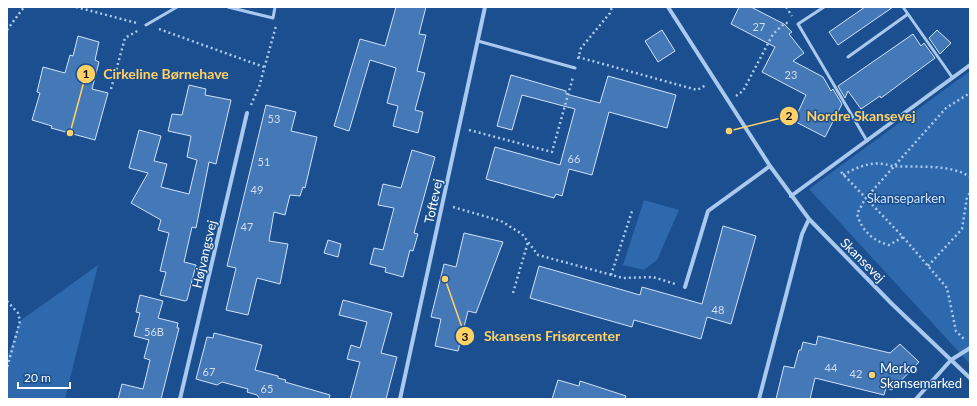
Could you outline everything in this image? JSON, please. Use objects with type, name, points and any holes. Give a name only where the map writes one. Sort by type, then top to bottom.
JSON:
[{"type":"street","name":"Toftevej","points":[[400,399],[485,7]]},
{"type":"street","name":"Skansevej","points":[[668,7],[790,196],[809,219],[892,304],[970,378]]},
{"type":"street","points":[[790,196],[970,65]]},
{"type":"street","name":"Højvangsvej","points":[[180,399],[247,113]]},
{"type":"street","points":[[685,287],[708,212],[770,166]]},
{"type":"street","points":[[759,399],[802,234],[809,219]]},
{"type":"street","points":[[916,399],[951,360],[970,347]]},
{"type":"lane","points":[[146,25],[177,7]]},
{"type":"lane","points":[[228,7],[273,18],[276,7]]},
{"type":"lane","points":[[824,7],[798,24],[867,141]]},
{"type":"lane","points":[[903,7],[952,77]]},
{"type":"lane","points":[[848,57],[908,14]]},
{"type":"lane","points":[[478,41],[575,68]]},
{"type":"path","points":[[7,30],[24,7]]},
{"type":"path","points":[[76,7],[146,25],[264,67]]},
{"type":"path","points":[[459,127],[552,152],[581,48],[610,13],[612,7]]},
{"type":"path","points":[[786,7],[798,24]]},
{"type":"path","points":[[247,113],[259,87],[277,22]]},
{"type":"path","points":[[728,101],[743,91],[773,34],[785,23],[798,24]]},
{"type":"path","points":[[111,88],[125,38],[146,25]]},
{"type":"path","points":[[578,57],[697,90],[715,79]]},
{"type":"path","points":[[904,237],[889,245],[877,242],[860,226],[857,214],[865,199],[892,166],[946,108],[970,93]]},
{"type":"path","points":[[843,175],[860,165],[884,163],[892,166],[948,169],[963,172],[970,177]]},
{"type":"path","points":[[835,164],[865,199],[904,237],[947,288],[956,331],[970,347]]},
{"type":"path","points":[[928,266],[962,229],[967,197],[970,193]]},
{"type":"path","points":[[442,204],[501,221],[522,234],[538,255],[623,278],[653,277],[685,287]]},
{"type":"path","points":[[611,275],[632,211]]},
{"type":"path","points":[[513,293],[528,242]]},
{"type":"path","points":[[7,301],[18,313],[20,321],[7,368]]},
{"type":"green space","name":"Skanseparken","points":[[970,71],[970,364],[809,189]]},
{"type":"green space","points":[[644,200],[679,210],[657,260],[644,270],[623,265]]},
{"type":"green space","points":[[98,265],[65,399],[7,399],[7,358],[20,321]]},
{"type":"building","points":[[396,7],[426,7],[419,34],[426,35],[417,71],[425,73],[415,110],[423,112],[418,133],[393,126],[398,106],[387,103],[396,68],[370,60],[349,131],[334,126],[360,39],[385,46]]},
{"type":"building","points":[[739,7],[751,7],[784,24],[792,32],[789,34],[804,53],[793,61],[823,77],[831,91],[833,89],[842,104],[825,137],[794,121],[806,95],[762,72],[775,47],[731,24]]},
{"type":"building","points":[[865,7],[893,7],[838,45],[829,32]]},
{"type":"building","points":[[662,30],[675,51],[658,62],[645,41]]},
{"type":"building","points":[[937,30],[951,43],[940,54],[929,38]]},
{"type":"building","points":[[913,34],[921,46],[924,43],[935,58],[881,98],[880,96],[861,109],[848,91],[845,98],[838,86]]},
{"type":"building","points":[[78,36],[99,42],[95,60],[99,62],[92,89],[108,93],[95,140],[51,128],[52,126],[32,120],[40,93],[37,92],[43,67],[65,73],[70,55],[73,56]]},
{"type":"building","points":[[511,75],[566,91],[566,94],[600,103],[608,76],[676,95],[667,128],[609,112],[592,175],[569,169],[562,196],[556,194],[554,198],[486,179],[495,147],[560,165],[575,109],[522,95],[512,130],[497,126]]},
{"type":"building","points":[[189,85],[206,89],[205,95],[231,100],[216,164],[209,162],[196,228],[192,227],[184,262],[196,265],[187,300],[185,301],[160,295],[166,272],[160,271],[169,233],[158,230],[161,220],[131,203],[148,173],[129,168],[139,130],[161,136],[154,161],[167,164],[161,187],[189,194],[197,160],[187,157],[191,136],[168,131],[172,114],[182,115]]},
{"type":"building","points":[[266,105],[296,112],[291,131],[317,137],[305,188],[303,187],[300,196],[290,195],[285,215],[274,212],[269,241],[288,244],[280,284],[257,278],[248,315],[226,310],[236,268],[227,266]]},
{"type":"building","points":[[412,150],[435,157],[414,233],[418,234],[413,251],[410,250],[403,277],[385,272],[386,268],[370,264],[374,248],[383,250],[394,208],[378,205],[383,184],[401,188]]},
{"type":"building","points":[[723,226],[756,236],[731,324],[707,317],[701,339],[634,320],[632,327],[530,298],[539,266],[640,295],[642,287],[702,304]]},
{"type":"building","points":[[464,233],[503,242],[476,313],[468,311],[458,351],[435,346],[441,319],[431,317],[444,264],[456,267]]},
{"type":"building","points":[[328,240],[341,244],[338,257],[324,253]]},
{"type":"building","points":[[140,295],[163,301],[158,318],[178,323],[177,328],[179,328],[161,399],[118,399],[122,384],[143,389],[150,360],[144,358],[149,340],[134,336],[140,313],[136,312]]},
{"type":"building","points":[[343,300],[392,313],[381,353],[397,357],[386,399],[350,399],[360,362],[347,359],[351,345],[360,348],[367,322],[339,315]]},
{"type":"building","points":[[214,333],[262,345],[255,370],[278,376],[278,378],[286,380],[285,382],[330,395],[329,399],[260,399],[257,395],[247,392],[248,389],[222,382],[217,385],[196,379],[207,337],[213,338]]},
{"type":"building","points":[[818,336],[890,353],[900,344],[919,362],[892,390],[886,388],[884,395],[815,378],[810,399],[776,399],[784,366],[794,368],[803,342],[816,345]]},
{"type":"building","points":[[558,380],[579,386],[580,381],[626,396],[625,399],[552,399]]},
{"type":"place","name":"Nordre Skansevej","points":[[729,131]]},
{"type":"place","name":"Cirkeline Børnehave","points":[[70,133]]},
{"type":"place","name":"Skansens Frisørcenter","points":[[445,279]]},
{"type":"place","name":"Merko Skansemarked","points":[[872,375]]}]
